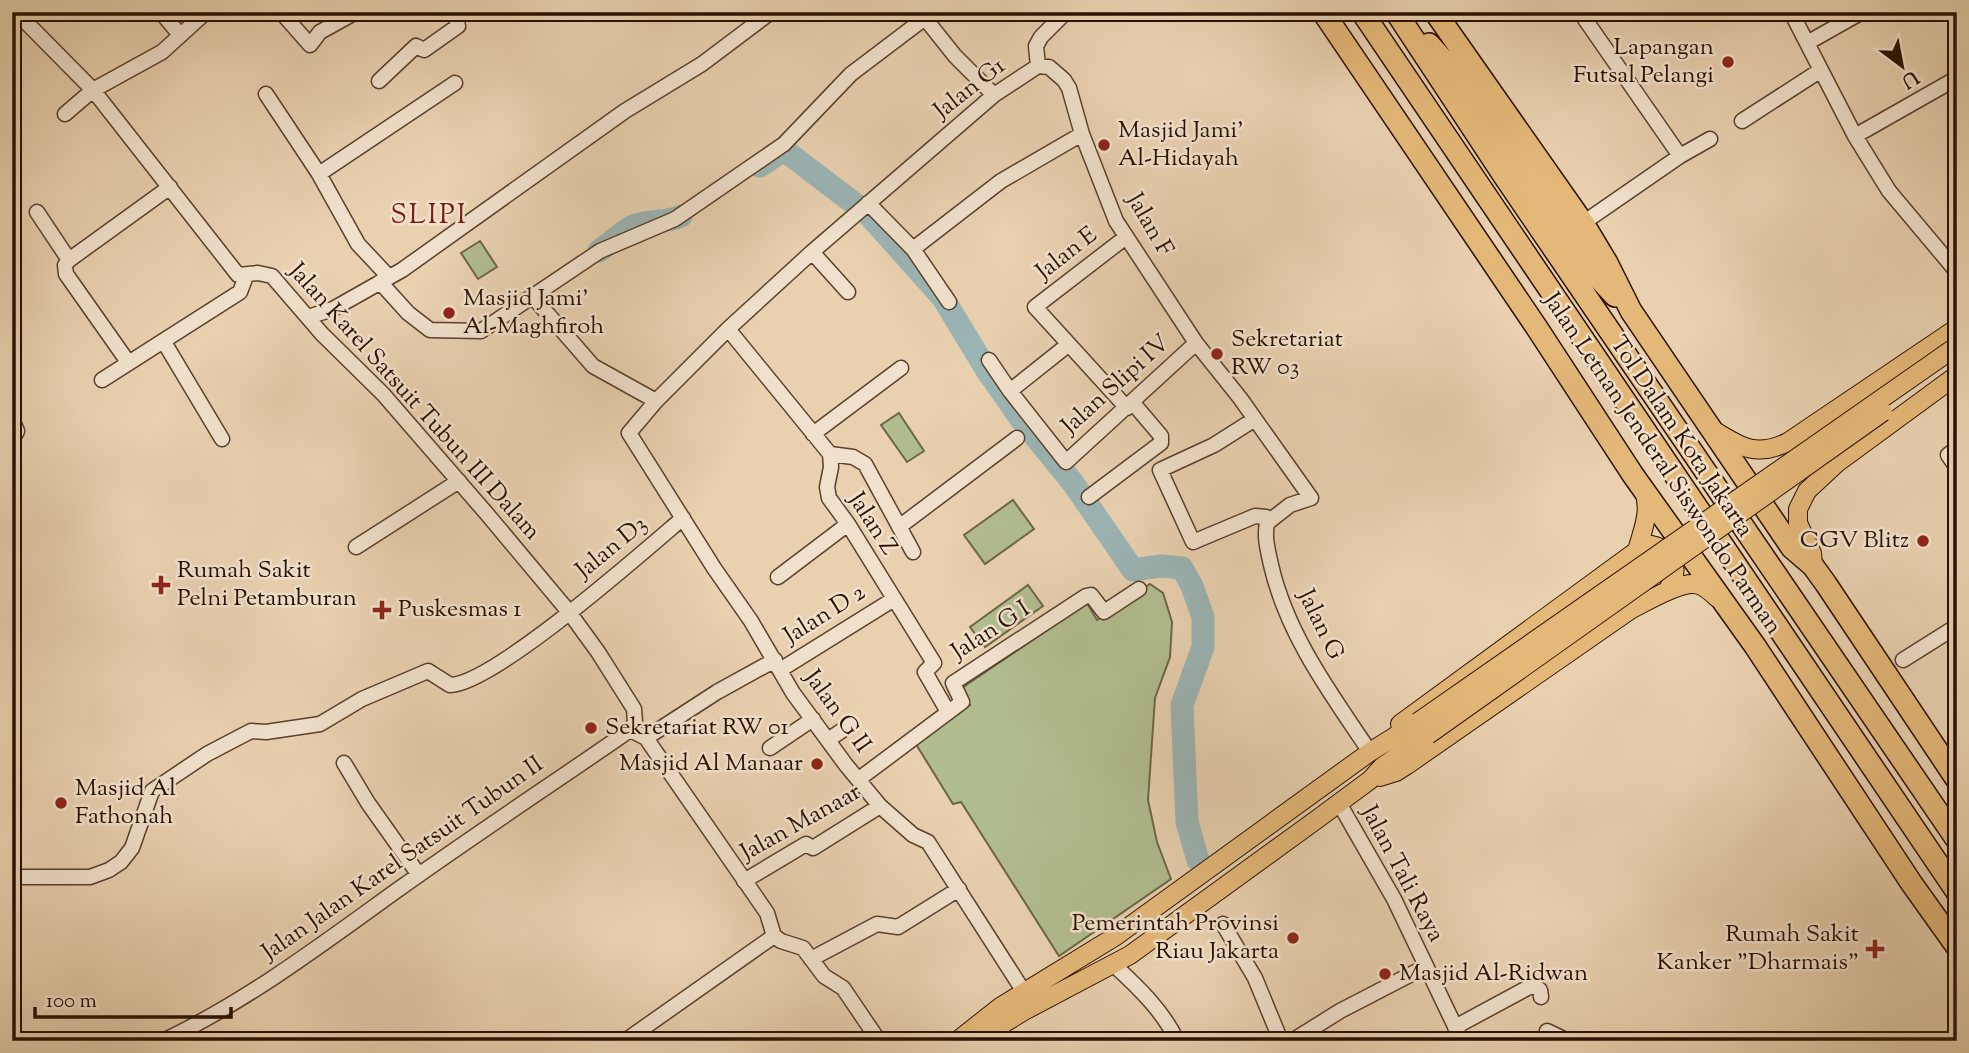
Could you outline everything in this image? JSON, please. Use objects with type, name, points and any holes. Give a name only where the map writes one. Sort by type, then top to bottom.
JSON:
[{"type":"highway","name":"Jalan Letnan Jenderal Siswondo Parman","points":[[1323,12],[1644,490],[1727,606],[1957,947]]},
{"type":"highway","name":"Tol Dalam Kota Jakarta","points":[[1362,12],[1957,892]]},
{"type":"highway","name":"Tol Dalam Kota Jakarta","points":[[1396,12],[1504,176],[1957,840]]},
{"type":"highway","points":[[1436,12],[1583,223],[1631,311],[1793,548],[1814,566],[1957,780]]},
{"type":"highway","points":[[1409,32],[1433,47],[1457,75],[1591,270],[1631,311]]},
{"type":"highway","points":[[1877,660],[1894,666],[1957,758]]},
{"type":"main road","points":[[1712,429],[1738,446],[1757,451],[1774,449],[1957,328]]},
{"type":"main road","points":[[975,1041],[1024,1011],[1114,965],[1200,906],[1370,780],[1423,729],[1957,346]]},
{"type":"main road","points":[[1371,746],[1423,729],[1957,360]]},
{"type":"main road","points":[[1814,566],[1812,553],[1798,523],[1798,509],[1807,491],[1831,468],[1957,375]]},
{"type":"main road","points":[[1802,433],[1800,444],[1810,463],[1831,468]]},
{"type":"main road","points":[[1637,551],[1648,508],[1644,490]]},
{"type":"main road","points":[[957,1041],[981,1020],[1116,936],[1406,718],[1646,544],[1667,552],[1673,561],[1673,582],[1667,591]]},
{"type":"main road","points":[[1370,780],[1396,772],[1630,610],[1667,591],[1697,583],[1727,606]]},
{"type":"street","name":"Jalan Karel Satsuit Tubun III Dalam","points":[[16,12],[93,90],[238,275],[272,276],[322,334],[383,394],[459,481],[569,612],[598,652],[634,709],[635,722],[630,730]]},
{"type":"street","points":[[161,12],[180,36]]},
{"type":"street","points":[[65,114],[93,90],[162,52],[206,12]]},
{"type":"street","points":[[281,12],[310,45],[320,32],[356,12]]},
{"type":"street","points":[[307,317],[333,309],[402,271],[625,111],[702,64],[771,12]]},
{"type":"street","points":[[1038,66],[1036,46],[1041,37],[1066,12]]},
{"type":"street","points":[[1580,12],[1680,156]]},
{"type":"street","points":[[1791,12],[1855,135],[1901,208],[1957,272]]},
{"type":"street","points":[[1807,43],[1862,12]]},
{"type":"street","points":[[380,80],[416,46],[424,50],[458,26],[456,13]]},
{"type":"street","points":[[266,94],[320,174],[358,244],[408,313],[430,330],[481,331],[600,251],[671,220],[784,144],[850,74],[923,15],[955,56],[995,95]]},
{"type":"street","name":"Jalan G1","points":[[864,207],[995,95],[1038,66],[1049,67],[1064,80],[1069,88],[1082,134]]},
{"type":"street","points":[[1742,121],[1821,70]]},
{"type":"street","points":[[1855,135],[1957,78]]},
{"type":"street","points":[[320,174],[455,83]]},
{"type":"street","points":[[913,249],[1001,181],[1082,134]]},
{"type":"street","name":"Jalan F","points":[[1082,134],[1116,221],[1126,237],[1196,343],[1311,498],[1290,505],[1270,521]]},
{"type":"street","points":[[1583,223],[1680,156],[1710,139]]},
{"type":"street","points":[[128,362],[66,274],[65,265],[170,187]]},
{"type":"street","points":[[533,297],[593,366],[656,401],[728,330],[864,207],[913,249],[949,302]]},
{"type":"street","points":[[37,212],[69,260]]},
{"type":"street","name":"Jalan E","points":[[1069,344],[1035,307],[1126,237]]},
{"type":"street","points":[[812,252],[848,292]]},
{"type":"street","points":[[102,380],[240,292],[246,276]]},
{"type":"street","points":[[322,334],[333,309]]},
{"type":"street","points":[[728,330],[830,454],[853,457],[865,464],[913,552]]},
{"type":"street","points":[[164,342],[222,439]]},
{"type":"street","name":"Jalan Slipi IV","points":[[1010,391],[1066,462],[1196,343]]},
{"type":"street","points":[[989,360],[1010,391],[1069,344],[1161,436],[1161,443],[1089,497]]},
{"type":"street","points":[[813,434],[901,368]]},
{"type":"street","name":"Jalan G II","points":[[656,401],[630,431],[632,440],[778,665],[793,693],[880,806],[913,835],[929,842],[1024,992]]},
{"type":"street","points":[[12,419],[17,431],[12,440]]},
{"type":"street","points":[[1255,419],[1214,445],[1160,470],[1193,542],[1255,516],[1266,517],[1270,521]]},
{"type":"street","points":[[899,527],[1017,438]]},
{"type":"street","points":[[1957,448],[1948,455],[1957,468]]},
{"type":"street","name":"Jalan Z","points":[[830,454],[828,498],[848,524],[934,663],[925,672],[948,712]]},
{"type":"street","points":[[356,547],[459,481]]},
{"type":"street","name":"Jalan D3","points":[[12,877],[90,877],[109,870],[121,862],[132,848],[152,791],[238,736],[251,731],[313,727],[362,699],[428,671],[450,685],[458,685],[510,657],[683,518]]},
{"type":"street","name":"Jalan G","points":[[1270,521],[1266,524],[1267,547],[1283,606],[1328,690],[1356,735],[1371,746]]},
{"type":"street","points":[[778,577],[848,524]]},
{"type":"street","name":"Jalan G I","points":[[948,712],[962,702],[953,683],[1086,596],[1091,595],[1104,612],[1139,589]]},
{"type":"street","name":"Jalan D 2","points":[[646,738],[710,696],[778,665],[894,598]]},
{"type":"street","points":[[1903,660],[1957,626]]},
{"type":"street","points":[[859,779],[948,712]]},
{"type":"street","points":[[771,748],[813,719]]},
{"type":"street","points":[[828,740],[850,725]]},
{"type":"street","points":[[630,730],[646,738],[767,913],[774,936],[803,948],[824,976],[843,988],[879,1041]]},
{"type":"street","name":"Jalan Jalan Karel Satsuit Tubun II","points":[[163,1041],[193,1027],[292,967],[419,875],[630,730]]},
{"type":"street","points":[[344,763],[368,803],[419,875]]},
{"type":"street","name":"Jalan Tali Raya","points":[[1339,803],[1394,899],[1462,1041]]},
{"type":"street","name":"Jalan Manaar","points":[[744,881],[806,845],[813,848],[880,806]]},
{"type":"street","points":[[811,959],[877,924],[898,927],[959,888]]},
{"type":"street","points":[[1223,924],[1255,978],[1281,1041]]},
{"type":"street","points":[[625,1041],[774,936]]},
{"type":"street","points":[[1114,965],[1157,1009],[1171,1027],[1177,1041]]},
{"type":"street","points":[[1292,1041],[1340,1011],[1425,967]]},
{"type":"street","points":[[1455,1027],[1534,985],[1540,990],[1541,997]]},
{"type":"street","points":[[1547,1031],[1568,1041]]},
{"type":"green space","points":[[480,241],[497,267],[478,279],[461,253]]},
{"type":"green space","points":[[899,413],[924,451],[907,462],[881,425]]},
{"type":"green space","points":[[1013,500],[1034,529],[985,564],[964,535]]},
{"type":"green space","points":[[1150,584],[1163,593],[1172,622],[1170,657],[1155,698],[1148,800],[1157,842],[1171,879],[1059,956],[961,802],[953,804],[914,741],[970,705],[959,690],[1087,603],[1097,620]]},
{"type":"green space","points":[[1028,585],[1043,606],[985,647],[970,627]]},
{"type":"waterway","points":[[760,166],[784,150],[868,214],[943,298],[986,369],[1020,418],[1073,483],[1133,570],[1161,566],[1182,568],[1192,586],[1203,617],[1203,647],[1182,705],[1187,822],[1198,860]]},
{"type":"waterway","points":[[599,251],[631,227],[681,216]]},
{"type":"place","name":"Lapangan Futsal Pelangi","points":[[1728,62]]},
{"type":"place","name":"Masjid Jami' Al-Hidayah","points":[[1104,145]]},
{"type":"place","name":"Masjid Jami' Al-Maghfiroh","points":[[449,313]]},
{"type":"place","name":"Sekretariat RW 03","points":[[1217,354]]},
{"type":"place","name":"CGV Blitz","points":[[1923,541]]},
{"type":"place","name":"Rumah Sakit Pelni Petamburan","points":[[161,585]]},
{"type":"place","name":"Puskesmas 1","points":[[382,610]]},
{"type":"place","name":"Sekretariat RW 01","points":[[591,728]]},
{"type":"place","name":"Masjid Al Manaar","points":[[817,764]]},
{"type":"place","name":"Masjid Al Fathonah","points":[[61,803]]},
{"type":"place","name":"Pemerintah Provinsi Riau Jakarta","points":[[1293,938]]},
{"type":"place","name":"Rumah Sakit Kanker \"Dharmais\"","points":[[1875,949]]},
{"type":"place","name":"Masjid Al-Ridwan","points":[[1385,974]]},
{"type":"district","name":"SLIPI","points":[[429,216]]}]
